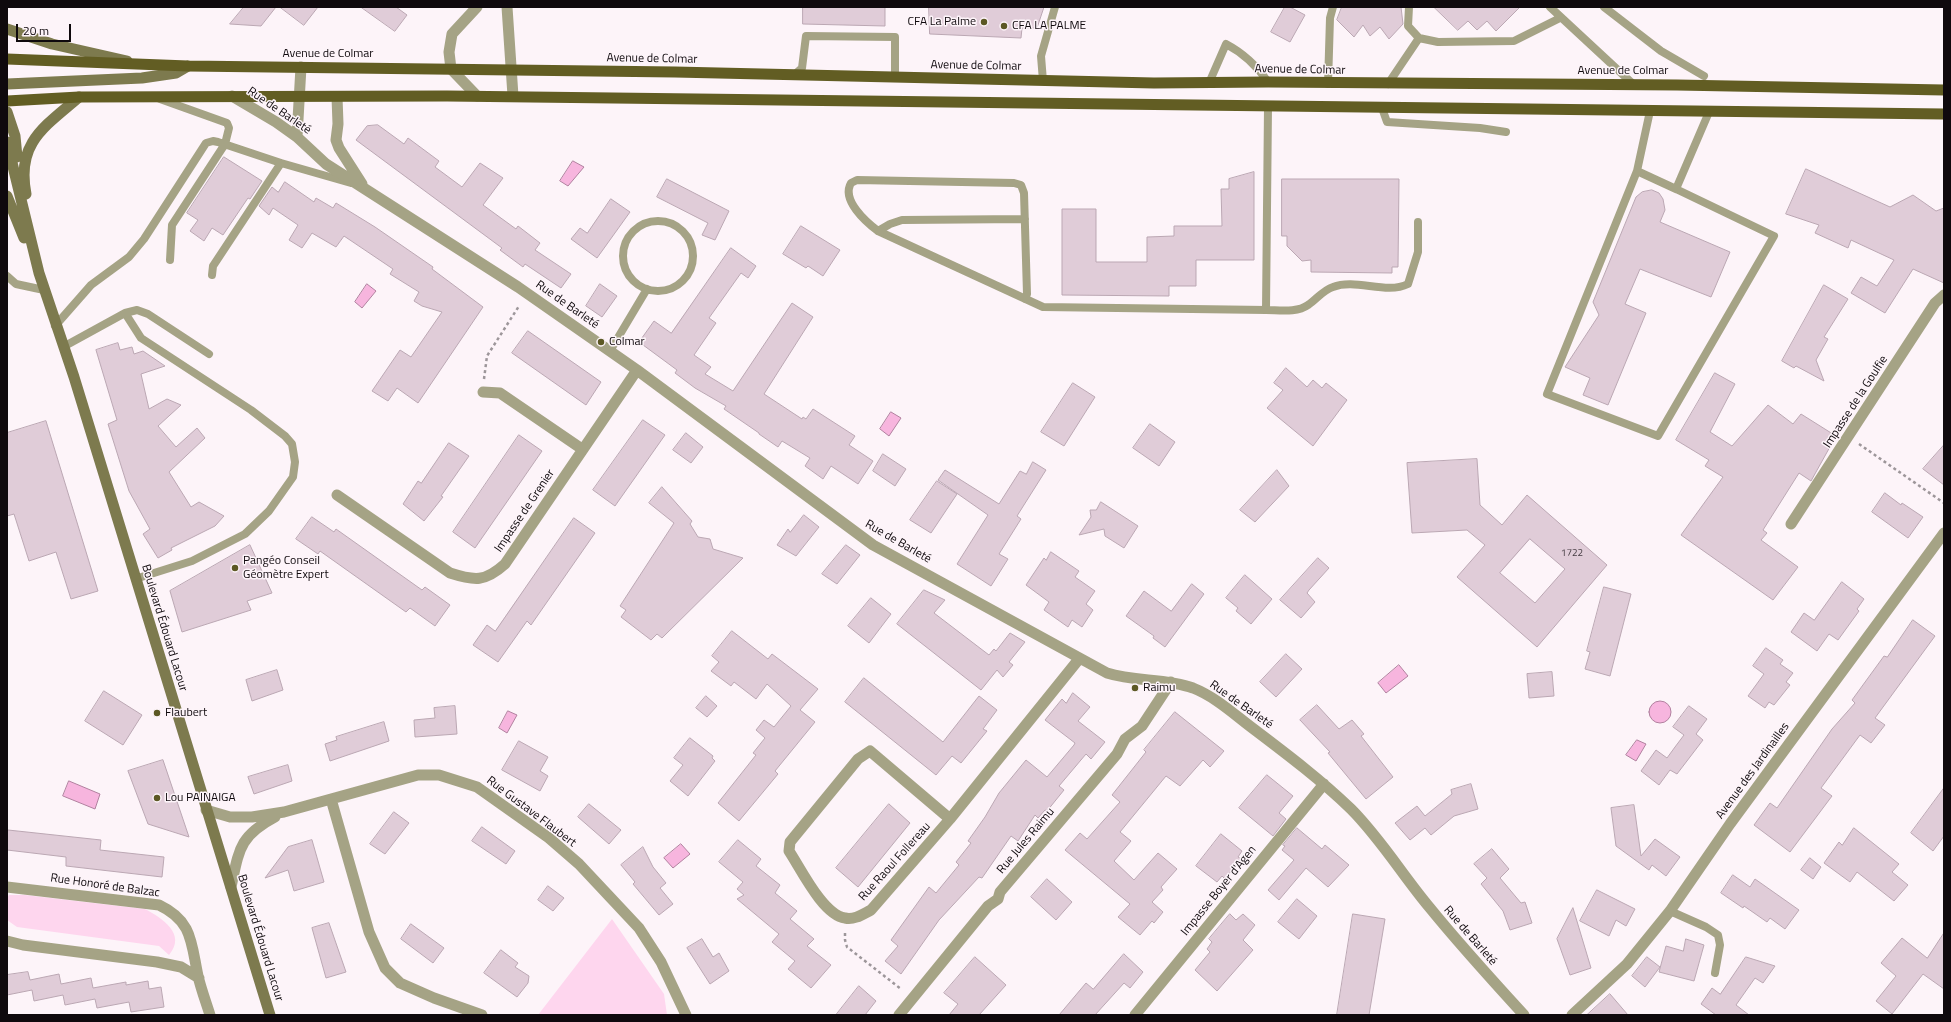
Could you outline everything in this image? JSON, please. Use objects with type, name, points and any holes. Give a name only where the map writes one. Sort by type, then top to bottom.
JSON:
[{"type":"main road","points":[[7,28],[52,44],[144,64]]},
{"type":"main road","name":"Avenue de Colmar","points":[[7,59],[188,66],[511,70],[1043,81],[1209,83],[1268,82],[1328,84],[1633,84],[1944,90]]},
{"type":"main road","points":[[7,84],[142,78],[176,73],[188,66]]},
{"type":"main road","points":[[7,101],[79,97],[157,98],[299,95],[337,97],[513,96],[1268,107],[1944,114]]},
{"type":"main road","points":[[39,274],[36,244],[24,184],[24,162],[31,142],[40,130],[79,97]]},
{"type":"main road","name":"Boulevard Édouard Lacour","points":[[7,112],[15,136],[20,198]]},
{"type":"main road","name":"Boulevard Édouard Lacour","points":[[7,142],[39,274],[136,579],[270,1015]]},
{"type":"main road","name":"Boulevard Édouard Lacour","points":[[7,196],[39,274]]},
{"type":"street","points":[[477,7],[452,34],[449,52],[451,69],[477,96]]},
{"type":"street","points":[[507,7],[513,96]]},
{"type":"street","points":[[297,138],[301,67]]},
{"type":"street","name":"Rue de Barleté","points":[[232,96],[276,122],[297,138],[326,164],[527,293],[610,351],[873,546],[989,608],[1079,659],[1119,677],[1171,682],[1194,688],[1214,700],[1324,784],[1352,810],[1398,865],[1429,908],[1524,1015]]},
{"type":"street","points":[[337,97],[338,124],[336,140],[339,148],[363,187]]},
{"type":"street","name":"Impasse de la Goulfie","points":[[1791,524],[1935,303],[1944,295]]},
{"type":"street","name":"Impasse de Grenier","points":[[337,495],[450,573],[467,579],[485,577],[493,574],[505,564],[637,370]]},
{"type":"street","points":[[483,392],[500,393],[582,449]]},
{"type":"street","name":"Avenue des Jardinailles","points":[[1572,1015],[1627,964],[1670,911],[1730,824],[1944,533]]},
{"type":"street","name":"Rue Raoul Follereau","points":[[950,819],[870,751],[858,759],[790,842],[789,851],[823,903],[834,914],[846,918],[856,918],[871,910],[950,819],[1079,659]]},
{"type":"street","name":"Rue Jules Raimu","points":[[899,1015],[988,906],[998,898],[1000,892],[1117,754],[1125,739],[1142,726],[1171,682]]},
{"type":"street","name":"Rue Gustave Flaubert","points":[[206,810],[230,817],[245,817],[284,812],[418,775],[439,775],[477,787],[549,838],[579,864],[639,928],[662,962],[686,1015]]},
{"type":"street","name":"Impasse Boyer d'Agen","points":[[1135,1015],[1324,784]]},
{"type":"street","points":[[331,799],[369,932],[386,968],[400,982],[434,998],[482,1015]]},
{"type":"street","points":[[231,887],[242,844],[257,826],[284,812]]},
{"type":"street","name":"Rue Honoré de Balzac","points":[[7,887],[160,905],[173,911],[186,927],[190,937],[199,978],[210,1015]]},
{"type":"street","points":[[7,941],[23,945],[157,962],[181,967],[199,978]]},
{"type":"lane","points":[[1043,81],[1041,56],[1054,7]]},
{"type":"lane","points":[[1328,84],[1330,18],[1333,7]]},
{"type":"lane","points":[[1410,7],[1408,26],[1419,38],[1438,42],[1514,41],[1560,18]]},
{"type":"lane","points":[[1550,7],[1560,18],[1588,41],[1633,84]]},
{"type":"lane","points":[[1604,7],[1661,51],[1704,76]]},
{"type":"lane","points":[[794,75],[802,68],[806,36],[895,37],[895,77]]},
{"type":"lane","points":[[1388,84],[1419,38]]},
{"type":"lane","points":[[1209,83],[1226,44],[1240,52],[1262,73],[1268,82]]},
{"type":"lane","points":[[157,98],[227,123],[229,128],[225,144],[172,225],[170,260]]},
{"type":"lane","points":[[1266,310],[1268,107]]},
{"type":"lane","points":[[1382,108],[1387,122],[1480,128],[1506,132]]},
{"type":"lane","points":[[1637,171],[1774,236],[1658,436],[1547,394],[1637,171],[1650,111]]},
{"type":"lane","points":[[1676,189],[1709,112]]},
{"type":"lane","points":[[55,326],[91,285],[128,257],[144,239],[206,143],[213,141],[225,144],[363,187]]},
{"type":"lane","points":[[212,275],[213,266],[282,163]]},
{"type":"lane","points":[[1025,299],[1027,294],[1024,192],[1022,185],[1014,183],[857,180],[851,183],[848,195],[855,208],[868,223],[878,231],[1025,299],[1043,307],[1299,310],[1333,287],[1354,285],[1401,288],[1408,284],[1418,252],[1418,222]]},
{"type":"lane","points":[[878,231],[890,224],[902,220],[1025,219]]},
{"type":"lane","points":[[652,221],[663,221],[674,224],[684,231],[691,241],[694,252],[693,264],[688,275],[680,283],[670,289],[658,291],[647,289],[636,284],[628,275],[624,264],[623,253],[626,242],[632,232],[641,225],[652,221]]},
{"type":"lane","points":[[7,276],[16,284],[44,290]]},
{"type":"lane","points":[[610,351],[647,289]]},
{"type":"lane","points":[[63,347],[125,313],[137,310],[148,314],[209,354]]},
{"type":"lane","points":[[125,313],[141,338],[251,410],[285,436],[292,444],[295,462],[293,476],[277,500],[262,519],[245,534],[192,561],[136,579]]},
{"type":"lane","points":[[1670,911],[1706,927],[1718,935],[1720,945],[1715,973]]},
{"type":"path","points":[[483,392],[485,363],[488,356],[527,293]]},
{"type":"path","points":[[1849,436],[1944,503]]},
{"type":"path","points":[[846,918],[845,940],[847,947],[912,998]]},
{"type":"shaded area","points":[[573,161],[584,167],[568,186],[560,181]]},
{"type":"shaded area","points":[[367,284],[376,291],[362,308],[355,302]]},
{"type":"shaded area","points":[[891,412],[901,418],[889,436],[880,429]]},
{"type":"shaded area","points":[[1399,665],[1408,676],[1386,693],[1378,683]]},
{"type":"shaded area","points":[[1660,701],[1668,704],[1671,712],[1668,720],[1660,723],[1652,720],[1649,712],[1652,704]]},
{"type":"shaded area","points":[[508,711],[517,715],[507,733],[499,728]]},
{"type":"shaded area","points":[[1637,740],[1646,744],[1636,761],[1626,755]]},
{"type":"shaded area","points":[[69,781],[100,794],[95,809],[63,796]]},
{"type":"shaded area","points":[[681,844],[690,854],[673,868],[664,858]]},
{"type":"shaded area","points":[[9,895],[25,895],[145,909],[165,922],[170,928],[174,934],[174,947],[169,955],[159,946],[17,927],[7,920],[7,898]]},
{"type":"shaded area","points":[[612,919],[664,994],[667,1015],[538,1015]]},
{"type":"building","points":[[244,7],[276,7],[261,26],[230,24]]},
{"type":"building","points":[[280,7],[318,7],[304,25]]},
{"type":"building","points":[[361,7],[396,7],[407,15],[395,31]]},
{"type":"building","points":[[803,7],[885,7],[885,26],[803,24]]},
{"type":"building","name":"CFA La Palme","points":[[929,7],[1044,7],[1037,28],[1022,28],[1021,38],[930,34]]},
{"type":"building","points":[[1285,7],[1290,7],[1305,15],[1290,42],[1271,32]]},
{"type":"building","points":[[1342,7],[1401,7],[1403,24],[1389,39],[1380,27],[1370,36],[1363,25],[1354,37],[1337,20]]},
{"type":"building","points":[[1434,7],[1520,7],[1496,31],[1487,21],[1477,30],[1468,21],[1458,30]]},
{"type":"building","points":[[378,125],[404,144],[408,138],[439,161],[435,167],[462,187],[480,163],[503,178],[483,205],[516,229],[518,226],[540,243],[535,250],[571,274],[561,288],[525,264],[523,267],[500,250],[502,248],[356,140],[367,126]]},
{"type":"building","points":[[224,157],[262,181],[250,199],[248,198],[223,235],[212,228],[204,241],[190,231],[198,220],[187,213]]},
{"type":"building","points":[[1806,169],[1890,207],[1913,195],[1936,211],[1944,208],[1944,283],[1913,269],[1885,313],[1851,293],[1861,277],[1877,286],[1894,260],[1851,240],[1848,248],[1815,233],[1819,225],[1786,214]]},
{"type":"building","points":[[1254,172],[1254,260],[1196,260],[1196,286],[1169,286],[1169,296],[1062,295],[1062,209],[1096,209],[1096,262],[1147,262],[1147,237],[1174,236],[1174,226],[1222,226],[1221,189],[1229,189],[1229,179]]},
{"type":"building","points":[[667,179],[729,211],[715,240],[702,235],[708,223],[657,197]]},
{"type":"building","points":[[1282,179],[1399,179],[1398,267],[1392,267],[1392,273],[1311,272],[1311,260],[1302,261],[1287,246],[1287,236],[1282,236]]},
{"type":"building","points":[[285,182],[314,202],[316,198],[333,208],[336,203],[375,227],[433,267],[432,269],[483,307],[418,403],[397,388],[388,401],[372,391],[400,350],[411,357],[442,312],[422,306],[414,301],[419,292],[390,274],[393,269],[344,236],[336,247],[312,233],[302,248],[289,240],[298,225],[273,208],[269,215],[259,206],[272,187],[278,192]]},
{"type":"building","points":[[1652,190],[1659,193],[1663,199],[1665,210],[1660,222],[1730,252],[1711,297],[1640,269],[1625,304],[1646,313],[1608,405],[1583,395],[1590,378],[1565,367],[1599,315],[1593,302],[1636,197],[1642,192]]},
{"type":"building","points":[[611,199],[630,212],[597,258],[571,239],[580,228],[587,233]]},
{"type":"building","points":[[801,226],[840,250],[823,276],[808,266],[806,268],[783,254]]},
{"type":"building","points":[[731,248],[756,266],[748,278],[741,273],[709,318],[716,323],[694,355],[711,367],[705,374],[733,391],[792,303],[813,317],[764,394],[802,419],[803,417],[806,419],[813,409],[855,436],[849,445],[873,461],[858,484],[831,466],[823,479],[805,466],[810,458],[782,441],[778,447],[724,409],[726,406],[695,388],[675,373],[677,370],[639,342],[654,321],[671,333]]},
{"type":"building","points":[[600,284],[617,296],[602,317],[586,306]]},
{"type":"building","points":[[1824,285],[1848,299],[1824,337],[1828,339],[1816,360],[1824,381],[1796,366],[1794,368],[1782,361]]},
{"type":"building","points":[[528,331],[601,382],[586,405],[512,353]]},
{"type":"building","points":[[118,343],[120,350],[132,347],[134,354],[143,351],[165,366],[141,374],[149,409],[167,399],[181,405],[158,426],[176,447],[197,428],[205,438],[169,472],[191,507],[199,502],[224,516],[215,526],[171,548],[172,550],[158,558],[143,534],[150,529],[129,491],[108,424],[117,420],[96,350]]},
{"type":"building","points":[[1286,368],[1307,387],[1313,380],[1322,388],[1326,383],[1347,400],[1313,446],[1267,408],[1283,390],[1274,383]]},
{"type":"building","points":[[1715,373],[1735,384],[1710,432],[1732,446],[1768,405],[1793,424],[1801,414],[1836,436],[1811,481],[1799,473],[1763,530],[1767,533],[1761,540],[1798,567],[1773,600],[1681,535],[1723,477],[1705,466],[1709,460],[1676,440]]},
{"type":"building","points":[[1073,383],[1095,397],[1064,446],[1041,432]]},
{"type":"building","points":[[643,420],[665,435],[615,506],[593,490]]},
{"type":"building","points":[[46,421],[98,591],[71,599],[56,552],[29,561],[14,514],[7,516],[7,433]]},
{"type":"building","points":[[1150,424],[1175,442],[1159,466],[1133,448]]},
{"type":"building","points":[[686,433],[703,447],[691,463],[673,450]]},
{"type":"building","points":[[519,435],[542,451],[475,548],[453,532]]},
{"type":"building","points":[[449,443],[469,456],[441,496],[443,497],[424,521],[403,504],[418,481],[421,483]]},
{"type":"building","points":[[1944,445],[1944,485],[1923,469]]},
{"type":"building","points":[[883,454],[906,469],[895,486],[873,471]]},
{"type":"building","points":[[1477,459],[1480,505],[1502,525],[1527,495],[1607,565],[1537,647],[1457,577],[1485,545],[1467,530],[1412,533],[1407,463]],"holes":[[[1530,539],[1565,569],[1535,603],[1500,573]]]},
{"type":"building","points":[[1033,462],[1046,470],[1017,516],[1021,519],[999,554],[1008,559],[991,586],[957,564],[988,515],[938,480],[945,470],[999,504],[1020,471],[1026,474]]},
{"type":"building","points":[[1277,470],[1289,486],[1255,522],[1240,510]]},
{"type":"building","points":[[937,481],[957,494],[931,533],[910,520]]},
{"type":"building","points":[[662,487],[692,521],[690,524],[698,537],[710,539],[713,549],[743,558],[662,638],[657,634],[651,640],[621,617],[626,610],[620,606],[674,523],[649,503]]},
{"type":"building","points":[[1885,493],[1901,505],[1902,503],[1923,517],[1908,538],[1872,512]]},
{"type":"building","points":[[1101,502],[1138,526],[1124,548],[1105,536],[1104,529],[1079,535],[1091,517],[1090,510],[1096,510]]},
{"type":"building","points":[[804,515],[819,527],[796,556],[777,545],[788,529],[790,532]]},
{"type":"building","points":[[312,517],[334,532],[336,529],[422,590],[425,587],[450,605],[435,626],[410,608],[406,612],[320,551],[318,554],[296,539]]},
{"type":"building","points":[[574,518],[595,533],[531,625],[527,621],[498,662],[473,645],[487,625],[495,631]]},
{"type":"building","name":"Pangéo Conseil Géomètre Expert","points":[[250,545],[272,593],[247,601],[251,610],[182,632],[170,591]]},
{"type":"building","points":[[846,545],[860,555],[837,584],[822,574]]},
{"type":"building","points":[[1051,552],[1079,571],[1075,577],[1095,591],[1086,604],[1093,610],[1082,627],[1072,620],[1068,627],[1044,610],[1049,602],[1026,585],[1044,558],[1046,560]]},
{"type":"building","points":[[1318,558],[1329,568],[1307,593],[1315,602],[1301,618],[1280,600]]},
{"type":"building","points":[[1245,575],[1272,599],[1251,624],[1236,611],[1238,608],[1226,598]]},
{"type":"building","points":[[1842,582],[1864,599],[1857,609],[1859,611],[1838,640],[1829,634],[1817,651],[1791,632],[1804,613],[1814,620]]},
{"type":"building","points":[[1192,584],[1204,594],[1165,647],[1153,638],[1154,636],[1126,616],[1144,591],[1171,611]]},
{"type":"building","points":[[1604,587],[1631,594],[1610,676],[1585,669],[1590,652],[1587,651]]},
{"type":"building","points":[[924,590],[945,600],[934,613],[989,655],[994,649],[996,651],[1010,633],[1025,642],[1009,662],[1013,665],[1003,677],[997,670],[981,690],[897,624]]},
{"type":"building","points":[[871,598],[891,614],[869,643],[848,626]]},
{"type":"building","points":[[1913,620],[1935,636],[1875,718],[1885,725],[1871,743],[1860,735],[1821,788],[1832,796],[1790,852],[1754,825],[1770,803],[1777,808],[1832,729],[1855,703],[1852,700],[1884,656],[1887,657]]},
{"type":"building","points":[[732,631],[768,659],[772,654],[818,689],[800,710],[815,722],[775,771],[778,774],[739,821],[718,803],[756,755],[753,753],[765,738],[756,730],[764,720],[774,727],[791,706],[767,684],[756,699],[734,682],[731,686],[711,671],[719,662],[712,656]]},
{"type":"building","points":[[1766,648],[1783,660],[1780,664],[1793,673],[1786,682],[1790,685],[1774,705],[1769,702],[1765,708],[1748,696],[1764,674],[1753,666]]},
{"type":"building","points":[[1286,654],[1302,669],[1276,697],[1260,682]]},
{"type":"building","points":[[277,670],[283,690],[252,701],[246,680]]},
{"type":"building","points":[[1552,672],[1554,696],[1529,698],[1527,674]]},
{"type":"building","points":[[864,678],[943,742],[979,696],[997,710],[983,729],[987,731],[961,763],[952,756],[936,775],[845,702]]},
{"type":"building","points":[[104,691],[142,715],[123,745],[85,721]]},
{"type":"building","points":[[1073,693],[1090,707],[1078,721],[1105,742],[1091,759],[1086,754],[1059,786],[1064,790],[1047,811],[1045,810],[1038,818],[1035,815],[1018,841],[1011,836],[982,878],[979,877],[939,920],[901,974],[885,961],[898,946],[891,940],[929,887],[936,893],[959,865],[956,862],[971,843],[968,841],[985,817],[999,793],[1026,760],[1047,777],[1074,745],[1075,743],[1045,720],[1062,699],[1066,703]]},
{"type":"building","points":[[706,696],[717,706],[707,717],[696,708]]},
{"type":"building","points":[[1317,705],[1339,729],[1352,720],[1364,734],[1361,736],[1393,777],[1366,799],[1328,753],[1330,752],[1300,720]]},
{"type":"building","points":[[455,706],[457,734],[415,737],[414,720],[435,718],[434,708]]},
{"type":"building","points":[[1689,706],[1707,719],[1696,734],[1703,740],[1677,774],[1670,770],[1659,785],[1641,771],[1656,750],[1667,758],[1684,735],[1673,727]]},
{"type":"building","points":[[1175,712],[1224,751],[1210,767],[1203,760],[1180,786],[1166,776],[1120,832],[1131,841],[1114,861],[1134,880],[1158,853],[1177,869],[1161,887],[1163,890],[1152,902],[1163,912],[1154,923],[1152,921],[1140,935],[1118,917],[1130,904],[1065,850],[1080,833],[1087,839],[1120,802],[1112,795],[1146,752],[1144,750]]},
{"type":"building","points":[[384,722],[389,741],[330,761],[325,744],[337,740],[336,737]]},
{"type":"building","points":[[690,738],[713,756],[712,758],[715,761],[688,796],[670,781],[683,765],[674,758]]},
{"type":"building","points":[[519,741],[548,757],[540,771],[548,776],[540,791],[502,770]]},
{"type":"building","name":"Lou PAINAIGA","points":[[163,760],[189,837],[148,824],[128,771]]},
{"type":"building","points":[[288,765],[292,781],[254,794],[248,777]]},
{"type":"building","points":[[1267,775],[1293,796],[1279,813],[1286,819],[1273,836],[1239,808]]},
{"type":"building","points":[[1471,784],[1478,809],[1454,816],[1431,835],[1425,828],[1410,840],[1395,823],[1417,806],[1425,816],[1452,794],[1451,790]]},
{"type":"building","points":[[1944,788],[1944,836],[1933,851],[1911,833]]},
{"type":"building","points":[[589,804],[621,830],[609,844],[578,817]]},
{"type":"building","points":[[889,804],[910,823],[858,887],[836,868]]},
{"type":"building","points":[[1634,805],[1641,856],[1655,839],[1680,857],[1666,876],[1652,865],[1649,870],[1616,846],[1611,808]]},
{"type":"building","points":[[394,812],[409,823],[385,854],[370,844]]},
{"type":"building","points":[[482,827],[515,851],[506,864],[472,841]]},
{"type":"building","points":[[1297,828],[1322,849],[1325,845],[1349,865],[1328,887],[1306,868],[1279,900],[1268,890],[1294,860],[1282,850],[1285,846],[1283,845]]},
{"type":"building","points":[[1854,828],[1899,864],[1892,872],[1908,885],[1894,901],[1857,872],[1850,882],[1824,863],[1839,842],[1842,845]]},
{"type":"building","points":[[8,830],[101,840],[100,850],[164,857],[162,877],[66,866],[66,857],[7,850]]},
{"type":"building","points":[[1221,834],[1242,851],[1238,857],[1241,859],[1225,879],[1222,876],[1217,882],[1196,866]]},
{"type":"building","points":[[312,840],[324,882],[294,891],[288,870],[265,878],[288,847]]},
{"type":"building","points":[[738,840],[761,859],[756,866],[780,885],[775,893],[797,911],[790,919],[814,939],[807,946],[831,965],[811,988],[788,969],[795,961],[772,942],[779,934],[737,899],[744,895],[737,889],[743,882],[719,862]]},
{"type":"building","points":[[643,847],[653,867],[666,883],[660,888],[673,904],[659,915],[633,884],[635,882],[621,865]]},
{"type":"building","points":[[1492,849],[1509,869],[1500,878],[1521,903],[1525,902],[1532,923],[1510,930],[1503,911],[1481,884],[1487,878],[1474,864]]},
{"type":"building","points":[[1810,858],[1821,867],[1813,879],[1801,870]]},
{"type":"building","points":[[1733,875],[1750,887],[1755,879],[1799,910],[1785,929],[1770,918],[1767,922],[1744,906],[1743,908],[1721,893]]},
{"type":"building","points":[[1047,879],[1072,902],[1056,920],[1031,897]]},
{"type":"building","points":[[548,886],[564,898],[553,911],[538,900]]},
{"type":"building","points":[[1597,890],[1635,909],[1626,926],[1616,920],[1609,936],[1580,921]]},
{"type":"building","points":[[1297,899],[1317,916],[1299,939],[1278,922]]},
{"type":"building","points":[[1573,908],[1591,968],[1570,975],[1557,939]]},
{"type":"building","points":[[1230,914],[1236,920],[1243,914],[1255,925],[1243,940],[1253,950],[1217,991],[1195,970],[1210,952],[1207,949],[1212,942],[1209,939]]},
{"type":"building","points":[[1353,914],[1385,919],[1369,1015],[1337,1015]]},
{"type":"building","points":[[329,923],[346,972],[326,978],[312,928]]},
{"type":"building","points":[[411,924],[444,948],[433,963],[401,939]]},
{"type":"building","points":[[1944,933],[1944,989],[1923,974],[1892,1014],[1876,1001],[1896,976],[1881,963],[1902,938],[1927,958]]},
{"type":"building","points":[[702,939],[713,957],[719,953],[729,971],[710,984],[687,948]]},
{"type":"building","points":[[1686,939],[1704,945],[1694,981],[1659,972],[1666,946],[1683,951]]},
{"type":"building","points":[[501,950],[518,963],[515,967],[529,976],[528,983],[517,997],[484,973]]},
{"type":"building","points":[[1124,954],[1143,972],[1130,988],[1124,983],[1095,1015],[1059,1015],[1086,983],[1093,989]]},
{"type":"building","points":[[975,957],[1006,985],[979,1015],[949,1015],[958,1004],[944,993]]},
{"type":"building","points":[[1647,957],[1660,967],[1645,987],[1632,976]]},
{"type":"building","points":[[1746,957],[1775,966],[1763,983],[1755,978],[1736,1005],[1749,1015],[1716,1015],[1701,1004],[1712,988],[1720,994]]},
{"type":"building","points":[[28,972],[30,980],[59,974],[61,984],[91,978],[93,988],[126,982],[126,985],[148,981],[149,989],[161,987],[164,1007],[131,1012],[129,1002],[97,1008],[95,999],[65,1005],[63,995],[34,1001],[32,990],[7,995],[7,975]]},
{"type":"building","points":[[859,986],[876,1001],[865,1015],[836,1015]]},
{"type":"building","points":[[1610,994],[1628,1015],[1587,1015]]},
{"type":"place","name":"CFA La Palme","points":[[984,22]]},
{"type":"place","name":"CFA LA PALME","points":[[1004,26]]},
{"type":"place","name":"Colmar","points":[[601,342]]},
{"type":"place","name":"Pangéo Conseil Géomètre Expert","points":[[235,568]]},
{"type":"place","name":"Raimu","points":[[1135,688]]},
{"type":"place","name":"Flaubert","points":[[157,713]]},
{"type":"place","name":"Lou PAINAIGA","points":[[157,798]]}]
